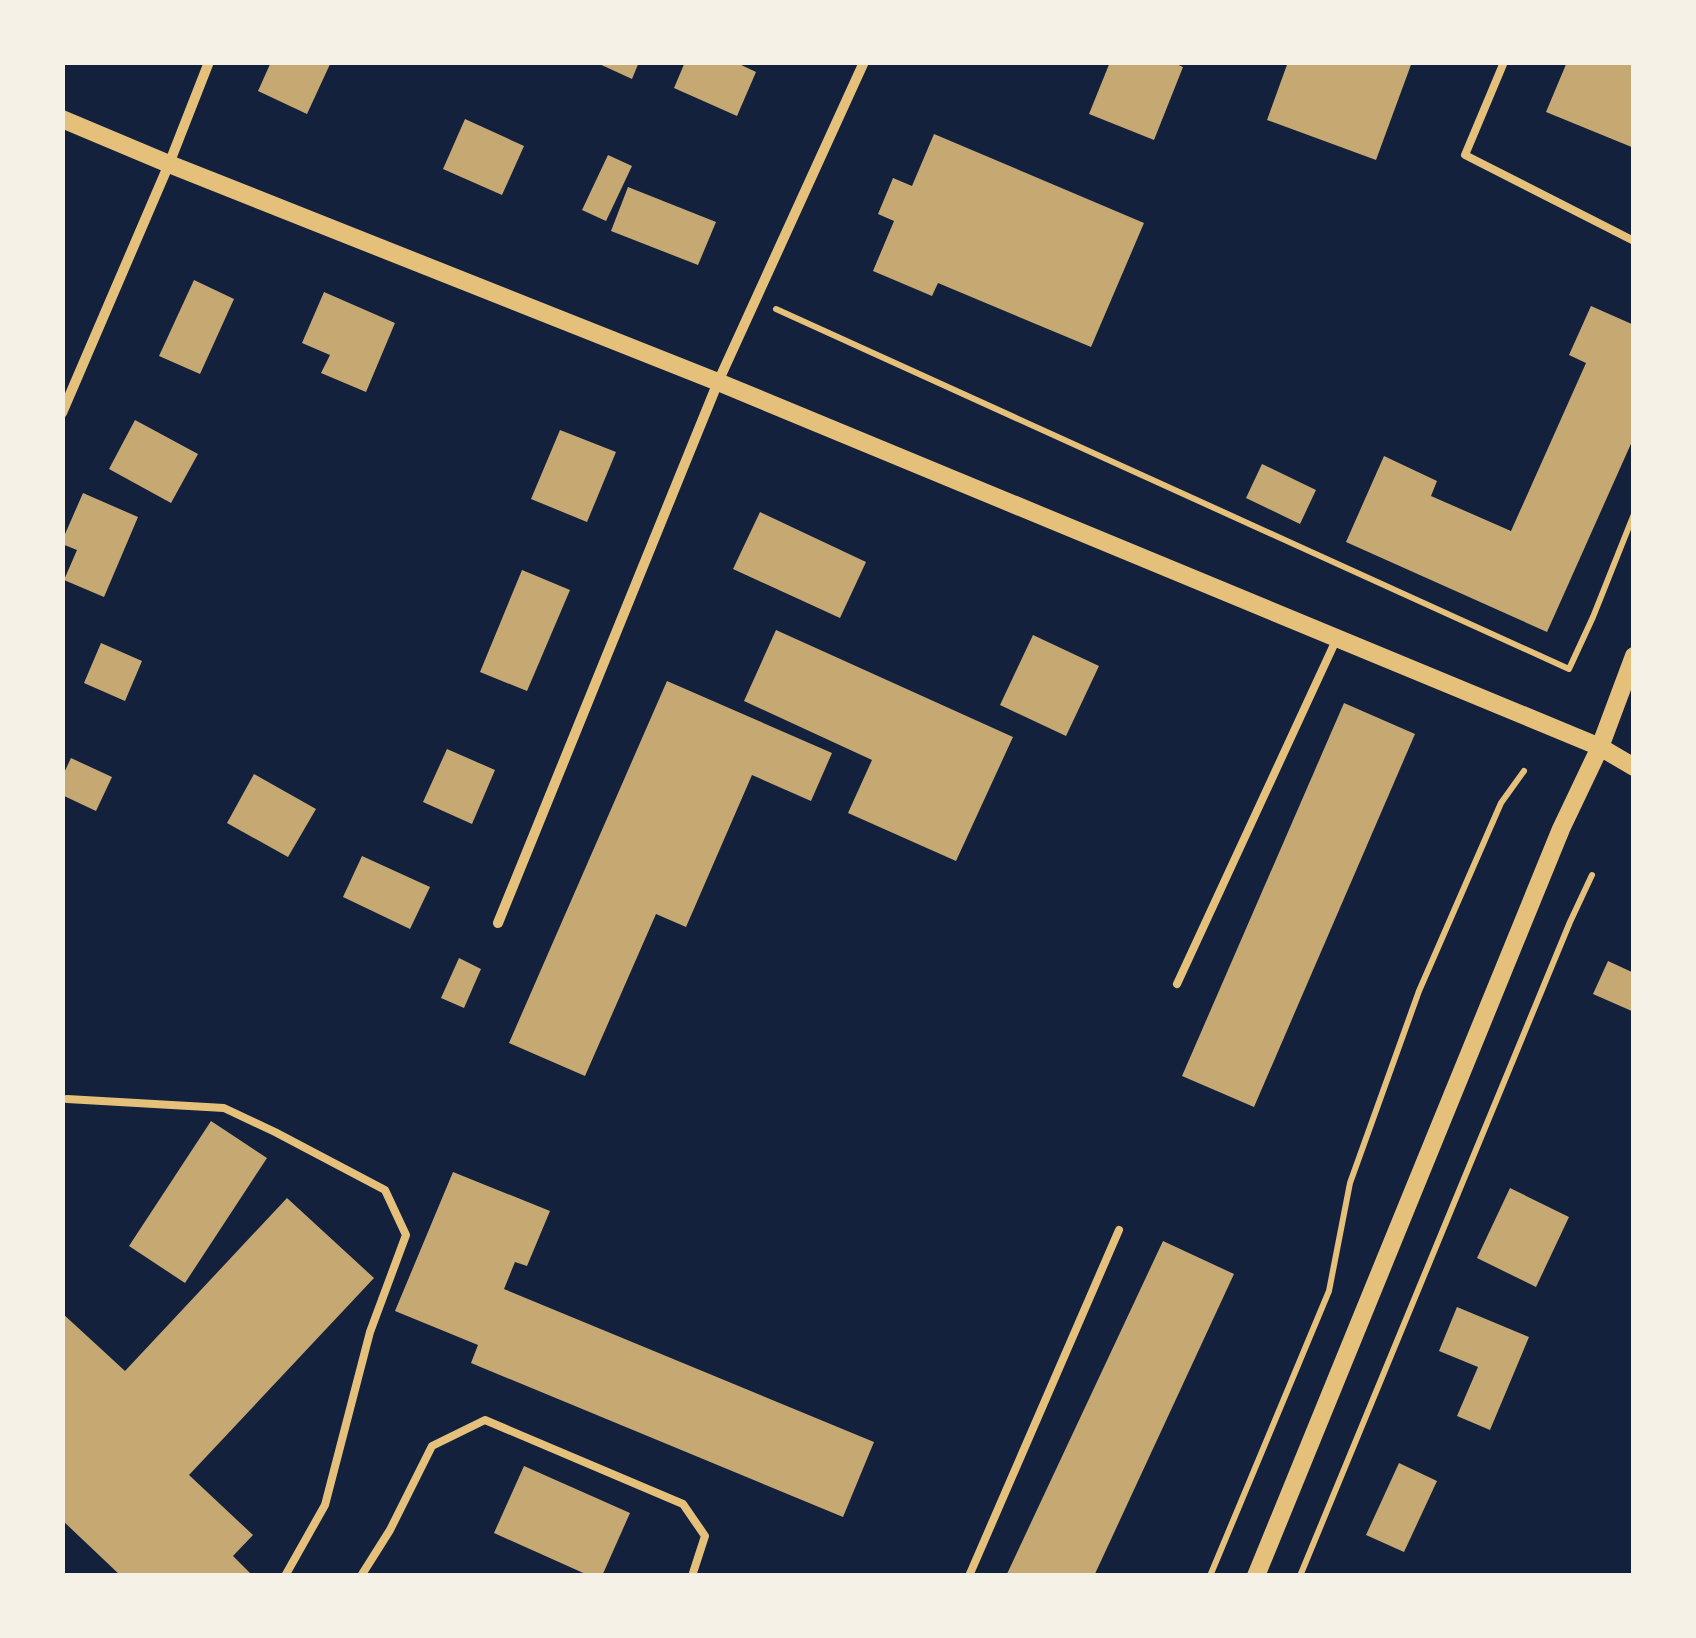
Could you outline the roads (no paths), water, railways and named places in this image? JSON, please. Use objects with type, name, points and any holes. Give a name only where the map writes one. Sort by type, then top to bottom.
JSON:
[{"type":"street","points":[[62,412],[170,164],[208,62]]},
{"type":"street","points":[[498,923],[718,382],[864,62]]},
{"type":"street","points":[[62,119],[718,382],[1600,747],[1634,766]]},
{"type":"street","points":[[1256,1576],[1561,829],[1600,747],[1634,656]]},
{"type":"lane","points":[[1504,62],[1465,155],[1634,241]]},
{"type":"lane","points":[[1177,984],[1337,638]]},
{"type":"lane","points":[[67,1099],[224,1108],[385,1190],[406,1234],[370,1332],[326,1506],[284,1576]]},
{"type":"lane","points":[[969,1576],[1118,1230]]},
{"type":"lane","points":[[361,1576],[390,1530],[432,1446],[485,1420],[684,1504],[705,1536],[692,1576]]}]
